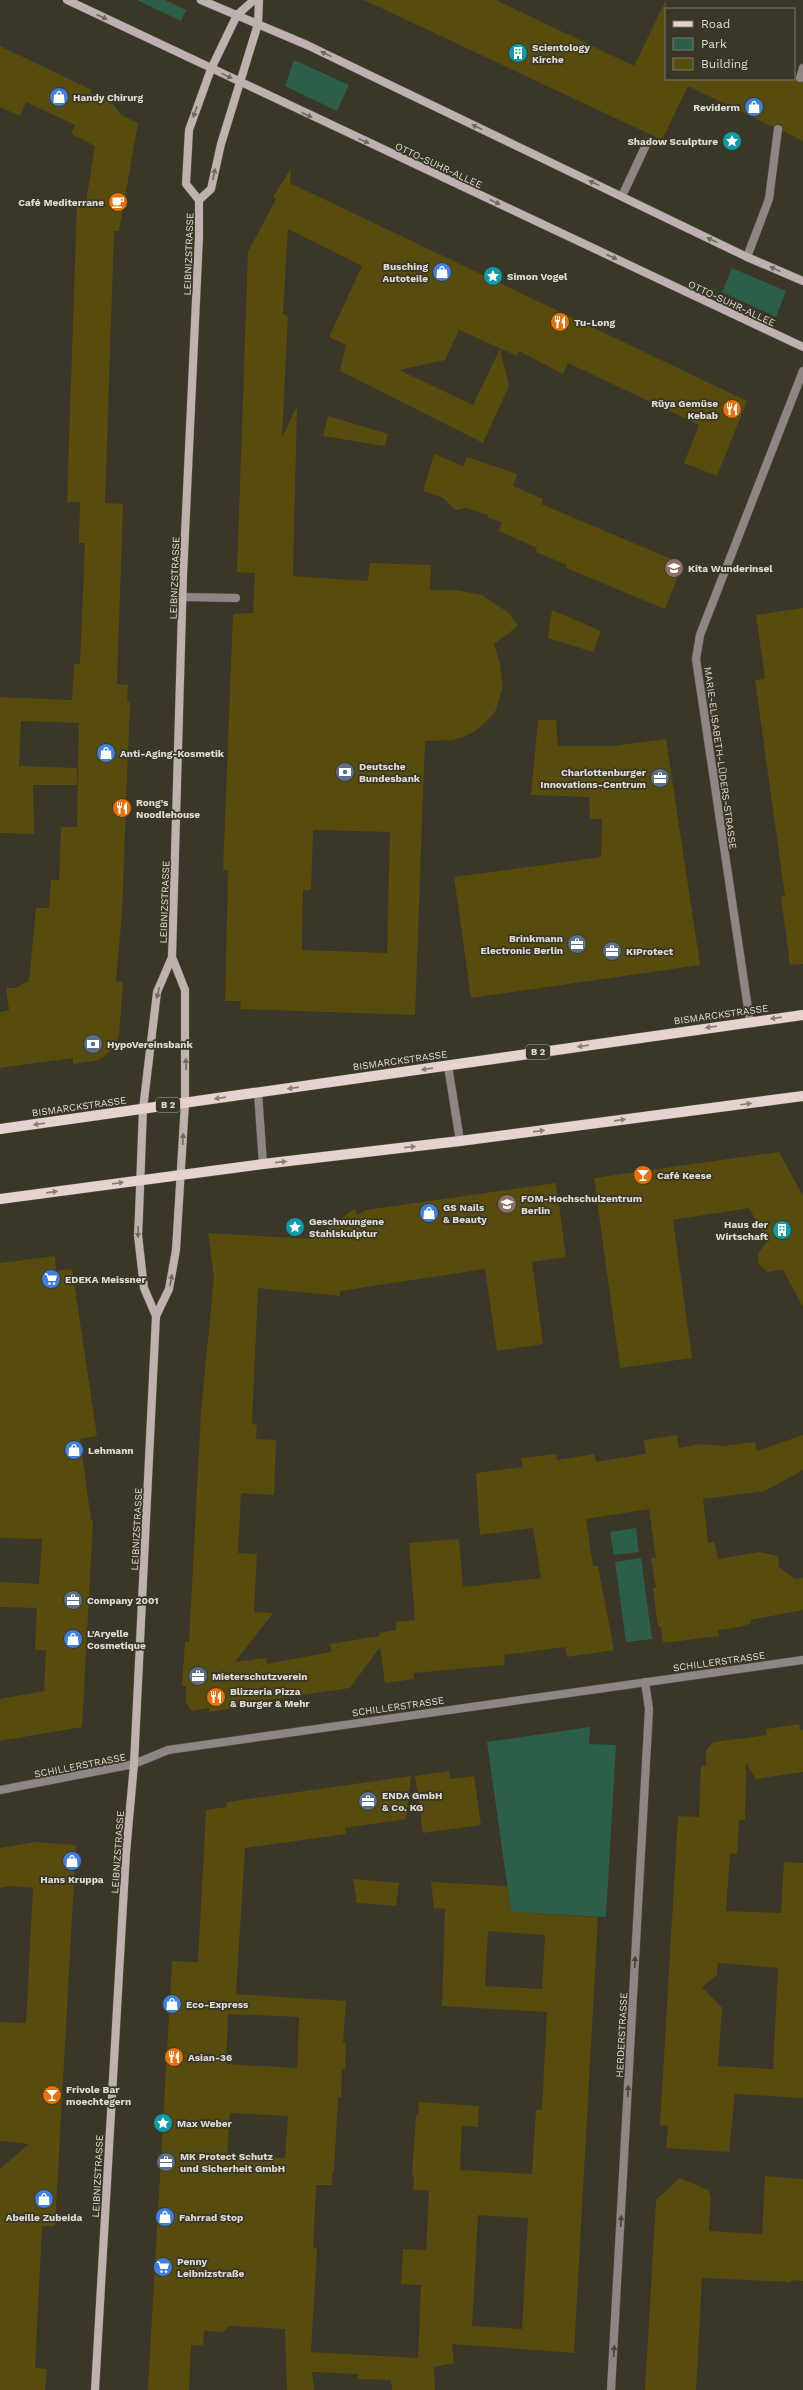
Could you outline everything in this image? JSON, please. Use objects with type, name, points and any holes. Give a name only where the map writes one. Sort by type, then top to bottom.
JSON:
[{"type":"main road","name":"BISMARCKSTRASSE","points":[[0,1129],[803,1015]]},
{"type":"main road","points":[[0,1199],[262,1164],[460,1141],[803,1096]]},
{"type":"street","name":"OTTO-SUHR-ALLEE","points":[[67,0],[240,83],[803,347]]},
{"type":"street","points":[[201,0],[307,45],[747,257],[803,281]]},
{"type":"street","points":[[237,15],[254,0]]},
{"type":"street","name":"LEIBNIZSTRASSE","points":[[199,200],[211,189],[221,144],[258,24],[260,0]]},
{"type":"street","name":"LEIBNIZSTRASSE","points":[[156,1316],[144,1288],[138,1236],[143,1109],[157,992],[172,957],[183,597],[199,200],[186,184],[189,130],[211,68],[237,15]]},
{"type":"street","points":[[800,78],[803,68]]},
{"type":"street","points":[[747,257],[769,199],[778,129]]},
{"type":"street","points":[[622,196],[646,145]]},
{"type":"street","name":"MARIE-ELISABETH-LÜDERS-STRASSE","points":[[750,1022],[696,659],[700,635],[803,371]]},
{"type":"street","points":[[183,597],[236,598]]},
{"type":"street","name":"LEIBNIZSTRASSE","points":[[95,2390],[126,1860],[134,1764],[156,1316],[169,1288],[176,1250],[185,1103],[185,990],[172,957]]},
{"type":"street","points":[[448,1066],[460,1141]]},
{"type":"street","points":[[258,1093],[262,1164]]},
{"type":"street","name":"SCHILLERSTRASSE","points":[[0,1790],[134,1764],[168,1750],[803,1660]]},
{"type":"street","name":"HERDERSTRASSE","points":[[612,2390],[649,1709],[645,1682]]},
{"type":"green space","points":[[137,0],[165,0],[186,10],[181,21]]},
{"type":"green space","points":[[294,60],[349,85],[337,111],[285,86]]},
{"type":"green space","points":[[732,268],[786,291],[776,317],[722,292]]},
{"type":"green space","points":[[636,1528],[639,1552],[614,1555],[610,1532]]},
{"type":"green space","points":[[641,1558],[652,1639],[626,1642],[615,1562]]},
{"type":"green space","points":[[590,1727],[589,1744],[616,1745],[606,1917],[511,1912],[487,1742]]},
{"type":"building","points":[[364,0],[496,0],[634,66],[666,0],[665,80],[795,79],[798,83],[803,82],[803,141],[783,131],[781,124],[776,124],[773,127],[688,86],[662,140]]},
{"type":"building","points":[[0,46],[92,90],[90,93],[114,105],[121,115],[138,123],[119,231],[114,231],[105,503],[123,504],[117,684],[128,685],[127,702],[130,701],[122,912],[116,981],[123,982],[119,1036],[111,1050],[102,1058],[94,1061],[73,1064],[73,1058],[0,1068],[0,1012],[9,1010],[6,988],[15,988],[29,981],[36,908],[49,908],[51,880],[59,880],[61,827],[77,827],[79,723],[21,721],[19,766],[77,768],[77,785],[33,785],[34,834],[0,833],[0,697],[72,700],[74,664],[80,664],[85,543],[79,543],[80,502],[67,502],[77,201],[86,202],[95,146],[71,134],[75,125],[26,102],[20,116],[0,107]]},
{"type":"building","points":[[291,168],[290,183],[747,401],[717,476],[684,463],[699,425],[568,363],[563,374],[519,351],[517,356],[459,330],[445,360],[399,370],[473,405],[500,349],[509,386],[483,443],[340,371],[346,345],[329,337],[362,266],[288,229],[283,314],[288,316],[282,437],[297,406],[293,576],[368,581],[370,563],[431,565],[430,590],[456,590],[482,595],[509,613],[518,626],[494,644],[500,663],[503,686],[496,710],[490,718],[474,732],[463,737],[453,740],[425,741],[415,1015],[240,1009],[241,1001],[225,1001],[228,870],[223,870],[233,614],[253,613],[255,573],[237,572],[248,252],[276,199],[273,197]],"holes":[[[313,830],[390,832],[387,953],[302,950],[303,890],[311,890]]]},
{"type":"building","points":[[328,416],[388,434],[385,446],[323,436]]},
{"type":"building","points":[[434,454],[463,466],[467,457],[517,474],[513,486],[543,499],[541,504],[683,564],[665,609],[566,568],[567,565],[536,552],[537,548],[499,531],[502,522],[488,518],[488,515],[465,508],[456,510],[443,498],[423,491]]},
{"type":"building","points":[[803,608],[803,964],[790,965],[781,897],[785,896],[755,680],[765,679],[756,615]]},
{"type":"building","points":[[552,610],[601,631],[593,652],[548,638]]},
{"type":"building","points":[[538,720],[556,720],[558,746],[613,746],[666,739],[700,965],[471,998],[454,877],[601,857],[602,819],[590,819],[589,797],[531,795]]},
{"type":"building","points":[[779,1152],[803,1196],[803,1307],[783,1270],[768,1272],[759,1265],[758,1254],[767,1241],[749,1208],[673,1220],[692,1358],[620,1368],[594,1178]]},
{"type":"building","points":[[556,1183],[566,1257],[532,1262],[543,1344],[497,1351],[485,1269],[340,1291],[340,1296],[258,1288],[252,1424],[257,1425],[256,1439],[276,1440],[274,1495],[241,1493],[238,1553],[257,1554],[254,1612],[273,1613],[235,1662],[266,1658],[267,1664],[331,1652],[330,1644],[379,1636],[379,1633],[396,1630],[396,1622],[415,1620],[409,1543],[459,1539],[463,1587],[541,1578],[533,1528],[480,1535],[476,1473],[522,1467],[521,1458],[556,1454],[557,1460],[594,1454],[596,1462],[646,1454],[644,1440],[677,1435],[679,1448],[701,1444],[723,1446],[755,1442],[757,1451],[803,1435],[803,1470],[765,1491],[703,1499],[708,1543],[714,1542],[718,1559],[759,1552],[778,1556],[779,1567],[795,1579],[803,1578],[803,1610],[750,1620],[751,1623],[740,1627],[718,1630],[719,1636],[663,1643],[661,1627],[658,1627],[653,1588],[656,1588],[651,1558],[656,1558],[649,1509],[586,1519],[593,1566],[598,1566],[614,1650],[567,1657],[565,1647],[504,1655],[505,1665],[414,1673],[414,1679],[385,1683],[380,1647],[350,1688],[252,1702],[253,1705],[209,1712],[209,1708],[192,1711],[186,1703],[186,1686],[182,1686],[185,1642],[189,1642],[201,1412],[214,1277],[208,1233],[312,1239],[354,1209],[358,1215],[366,1210]]},
{"type":"building","points":[[55,1256],[56,1271],[72,1269],[97,1436],[80,1439],[91,1520],[93,1520],[82,1727],[0,1741],[0,1699],[44,1691],[46,1650],[35,1650],[37,1608],[0,1607],[0,1582],[39,1584],[42,1539],[0,1538],[0,1263]]},
{"type":"building","points":[[799,1724],[800,1730],[803,1730],[803,1772],[756,1779],[746,1763],[745,1820],[739,1820],[737,1854],[730,1853],[726,1911],[781,1913],[784,1862],[803,1863],[803,2098],[735,2094],[729,2152],[666,2148],[668,2126],[660,2125],[678,1816],[699,1817],[701,1766],[706,1766],[706,1751],[713,1742],[767,1735],[766,1729]],"holes":[[[718,1963],[778,1968],[773,2069],[718,2066],[722,2008],[702,1987],[717,1975]]]},
{"type":"building","points":[[449,1771],[450,1779],[474,1776],[481,1825],[423,1833],[415,1776]]},
{"type":"building","points":[[411,1776],[406,1819],[345,1828],[346,1834],[245,1848],[236,1994],[346,2001],[343,2043],[346,2043],[345,2069],[342,2069],[341,2097],[338,2097],[332,2185],[316,2185],[313,2248],[317,2248],[311,2352],[418,2358],[421,2285],[401,2284],[403,2249],[426,2250],[429,2191],[413,2190],[414,2176],[412,2175],[416,2115],[418,2115],[419,2102],[479,2106],[478,2127],[462,2126],[460,2170],[532,2174],[536,2110],[542,2110],[547,2012],[442,2006],[445,1909],[434,1908],[431,1882],[507,1886],[511,1912],[598,1917],[574,2353],[452,2344],[454,2363],[434,2367],[435,2390],[392,2390],[391,2380],[358,2379],[358,2374],[312,2372],[314,2390],[287,2390],[285,2329],[229,2326],[223,2332],[204,2331],[203,2346],[191,2345],[189,2390],[148,2390],[172,1961],[198,1962],[206,1810],[227,1807],[227,1802]],"holes":[[[488,1931],[545,1935],[542,1989],[485,1986]],[[228,2014],[299,2017],[297,2068],[226,2064]],[[230,2113],[288,2116],[285,2158],[227,2156]],[[478,2215],[528,2218],[522,2329],[472,2326]]]},
{"type":"building","points":[[36,1842],[76,1845],[55,2226],[42,2226],[35,2368],[47,2369],[45,2390],[0,2390],[0,2169],[29,2144],[0,2141],[0,2022],[26,2023],[33,1888],[11,1886],[0,1888],[0,1848]]},
{"type":"building","points":[[353,1879],[399,1883],[396,1906],[357,1903]]},
{"type":"building","points":[[765,2176],[803,2179],[803,2281],[791,2280],[791,2282],[702,2278],[696,2390],[645,2390],[656,2200],[680,2178],[708,2190],[711,2197],[709,2231],[762,2234]]},
{"type":"place","name":"Scientology Kirche","points":[[518,53]]},
{"type":"place","name":"Handy Chirurg","points":[[59,97]]},
{"type":"place","name":"Reviderm","points":[[754,107]]},
{"type":"place","name":"Shadow Sculpture","points":[[732,141]]},
{"type":"place","name":"Café Mediterrane","points":[[118,202]]},
{"type":"place","name":"Busching Autoteile","points":[[442,272]]},
{"type":"place","name":"Simon Vogel","points":[[493,276]]},
{"type":"place","name":"Tu-Long","points":[[560,322]]},
{"type":"place","name":"Rüya Gemüse Kebab","points":[[732,409]]},
{"type":"place","name":"Kita Wunderinsel","points":[[674,568]]},
{"type":"place","name":"Anti-Aging-Kosmetik","points":[[106,753]]},
{"type":"place","name":"Deutsche Bundesbank","points":[[345,772]]},
{"type":"place","name":"Charlottenburger Innovations-Centrum","points":[[660,778]]},
{"type":"place","name":"Rong's Noodlehouse","points":[[122,808]]},
{"type":"place","name":"Brinkmann Electronic Berlin","points":[[577,944]]},
{"type":"place","name":"KIProtect","points":[[612,951]]},
{"type":"place","name":"HypoVereinsbank","points":[[93,1044]]},
{"type":"place","name":"Café Keese","points":[[643,1175]]},
{"type":"place","name":"FOM-Hochschulzentrum Berlin","points":[[507,1204]]},
{"type":"place","name":"GS Nails & Beauty","points":[[429,1213]]},
{"type":"place","name":"Geschwungene Stahlskulptur","points":[[295,1227]]},
{"type":"place","name":"Haus der Wirtschaft","points":[[782,1230]]},
{"type":"place","name":"EDEKA Meissner","points":[[51,1279]]},
{"type":"place","name":"Lehmann","points":[[74,1450]]},
{"type":"place","name":"Company 2001","points":[[73,1600]]},
{"type":"place","name":"L'Aryelle Cosmetique","points":[[73,1639]]},
{"type":"place","name":"Mieterschutzverein","points":[[198,1676]]},
{"type":"place","name":"Blizzeria Pizza & Burger & Mehr","points":[[216,1697]]},
{"type":"place","name":"ENDA GmbH & Co. KG","points":[[368,1801]]},
{"type":"place","name":"Hans Kruppa","points":[[72,1861]]},
{"type":"place","name":"Eco-Express","points":[[172,2004]]},
{"type":"place","name":"Asian-36","points":[[174,2057]]},
{"type":"place","name":"Frivole Bar moechtegern","points":[[52,2095]]},
{"type":"place","name":"Max Weber","points":[[163,2123]]},
{"type":"place","name":"MK Protect Schutz und Sicherheit GmbH","points":[[166,2162]]},
{"type":"place","name":"Abeille Zubeida","points":[[44,2199]]},
{"type":"place","name":"Fahrrad Stop","points":[[165,2217]]},
{"type":"place","name":"Penny Leibnizstraße","points":[[163,2267]]}]
